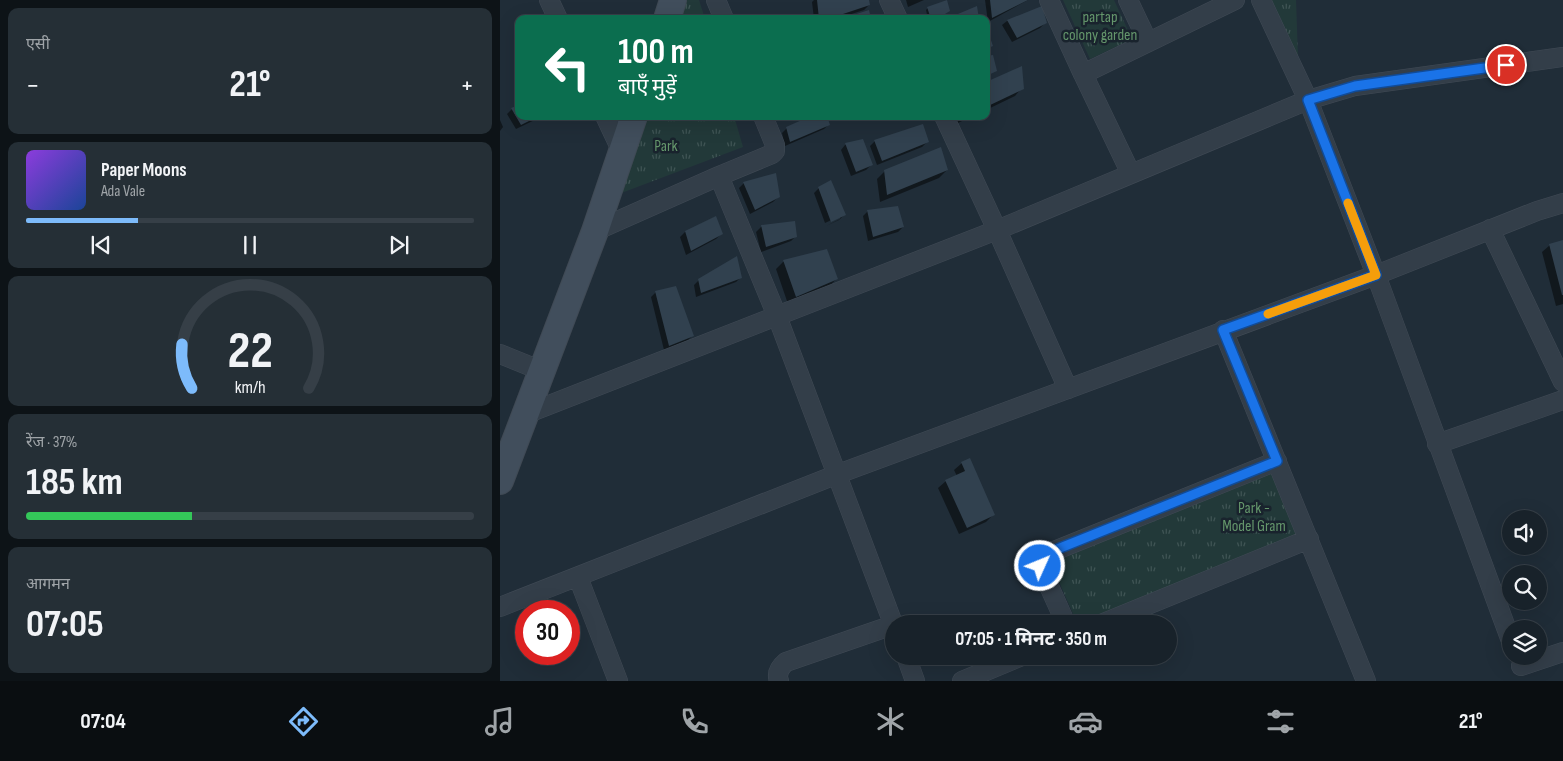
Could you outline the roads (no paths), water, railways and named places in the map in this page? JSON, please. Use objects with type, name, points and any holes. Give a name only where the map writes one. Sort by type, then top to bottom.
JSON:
[{"type":"street","points":[[549,0],[556,15]]},
{"type":"street","points":[[668,15],[673,0]]},
{"type":"street","points":[[716,0],[722,15]]},
{"type":"street","points":[[889,0],[896,15]]},
{"type":"street","points":[[1048,0],[1131,174]]},
{"type":"street","points":[[1128,0],[1148,42]]},
{"type":"street","points":[[1083,74],[1235,0]]},
{"type":"street","points":[[1261,0],[1308,100],[1376,275],[1503,620]]},
{"type":"street","points":[[526,414],[997,230],[1308,100],[1355,86],[1563,57]]},
{"type":"street","points":[[607,120],[622,152]]},
{"type":"street","points":[[500,481],[595,231],[633,120]]},
{"type":"street","points":[[595,231],[772,154],[775,151],[775,145],[765,120]]},
{"type":"street","points":[[946,120],[1068,389]]},
{"type":"street","points":[[719,176],[777,316],[890,615]]},
{"type":"street","points":[[500,607],[838,474],[1376,275],[1537,210],[1563,203]]},
{"type":"street","points":[[1490,229],[1563,382]]},
{"type":"street","points":[[1223,330],[1366,681]]},
{"type":"street","points":[[500,354],[542,371]]},
{"type":"street","points":[[1437,444],[1563,400]]},
{"type":"street","points":[[1062,615],[1040,566],[1040,560],[1044,555],[1277,461]]},
{"type":"street","points":[[1123,615],[1309,539]]},
{"type":"street","points":[[578,577],[618,681]]},
{"type":"street","points":[[779,681],[777,677],[778,671],[786,662],[885,629]]},
{"type":"street","points":[[1522,668],[1563,652]]},
{"type":"street","points":[[909,665],[915,681]]},
{"type":"street","points":[[962,681],[1000,665]]},
{"type":"park label","name":"partap colony garden","points":[[1100,25]]},
{"type":"park label","name":"Park","points":[[666,145]]},
{"type":"park label","name":"Park - Model Gram","points":[[1254,516]]}]
